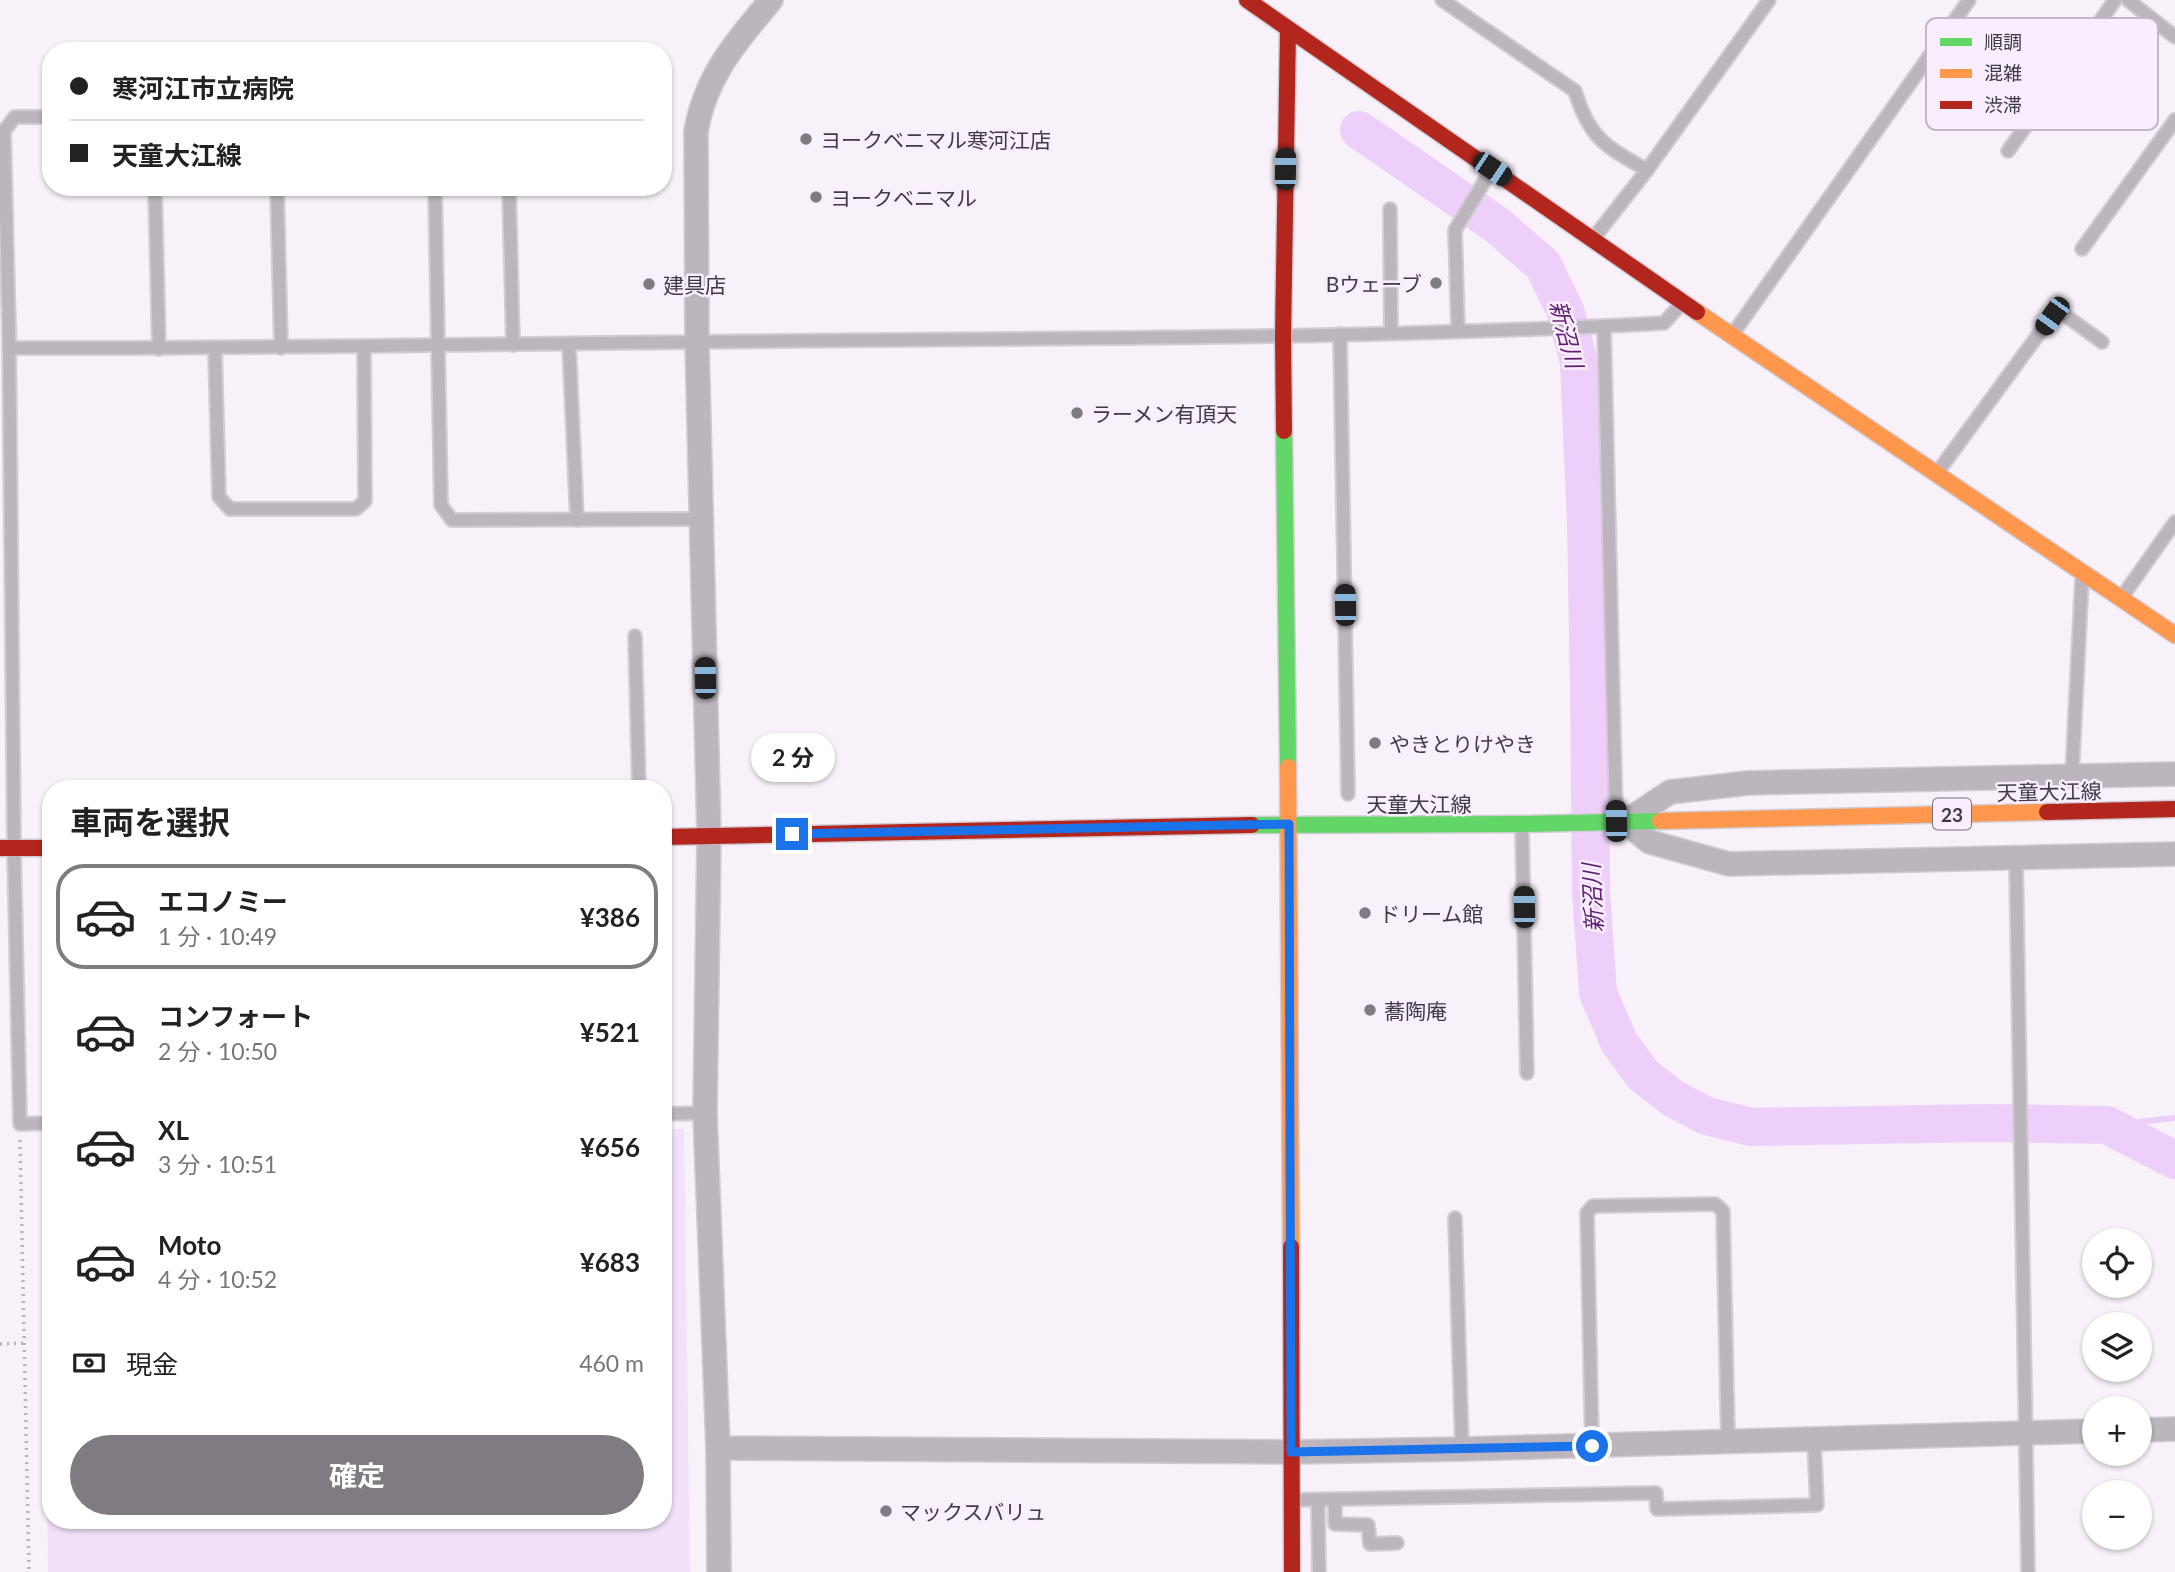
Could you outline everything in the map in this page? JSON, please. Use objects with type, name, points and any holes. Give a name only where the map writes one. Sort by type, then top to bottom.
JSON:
[{"type":"street","points":[[719,1572],[718,1448],[705,1113],[709,836],[697,341],[696,131],[700,107],[717,69],[771,0]]},
{"type":"street","points":[[1247,0],[1683,303],[2175,635]]},
{"type":"street","points":[[1287,29],[1283,336],[1289,824],[1292,1572]]},
{"type":"street","points":[[1616,821],[1670,792],[1748,783],[2175,774]]},
{"type":"street","name":"天童大江線","points":[[672,837],[1289,824],[1522,824],[2175,809]]},
{"type":"street","points":[[1616,821],[1650,842],[1729,864],[2175,854]]},
{"type":"street","points":[[7,848],[42,848]]},
{"type":"street","points":[[2152,1430],[2175,1429]]},
{"type":"street","points":[[718,1448],[1291,1452],[2082,1432]]},
{"type":"lane","points":[[1442,0],[1575,91],[1581,113],[1594,134],[1615,152],[1647,170]]},
{"type":"lane","points":[[1593,239],[1647,170],[1769,0]]},
{"type":"lane","points":[[1956,18],[1969,0]]},
{"type":"lane","points":[[2102,18],[2115,0]]},
{"type":"lane","points":[[2128,0],[2151,18]]},
{"type":"lane","points":[[2158,24],[2175,37]]},
{"type":"lane","points":[[1732,335],[1926,61]]},
{"type":"lane","points":[[42,117],[15,117],[5,131],[3,170],[4,331],[9,348],[7,848],[20,1124],[42,1124]]},
{"type":"lane","points":[[2082,249],[2175,120]]},
{"type":"lane","points":[[2008,151],[2023,130]]},
{"type":"lane","points":[[1458,330],[1455,230],[1492,169]]},
{"type":"lane","points":[[155,196],[159,349]]},
{"type":"lane","points":[[277,196],[281,348]]},
{"type":"lane","points":[[435,196],[441,505],[452,520],[701,519]]},
{"type":"lane","points":[[509,196],[513,345]]},
{"type":"lane","points":[[1390,209],[1391,332]]},
{"type":"lane","points":[[9,348],[215,349],[697,341],[1283,336],[1664,323],[1683,303]]},
{"type":"lane","points":[[1937,473],[2052,316],[2062,313],[2102,342]]},
{"type":"lane","points":[[1604,326],[1616,821]]},
{"type":"lane","points":[[1340,334],[1348,794]]},
{"type":"lane","points":[[569,344],[576,520]]},
{"type":"lane","points":[[215,349],[219,497],[230,509],[356,509],[366,501],[364,347]]},
{"type":"lane","points":[[2121,597],[2175,522]]},
{"type":"lane","points":[[2072,776],[2083,571]]},
{"type":"lane","points":[[635,636],[639,780]]},
{"type":"lane","points":[[1522,824],[1527,1073]]},
{"type":"lane","points":[[2017,859],[2028,1572]]},
{"type":"lane","points":[[672,1114],[705,1113]]},
{"type":"lane","points":[[1592,1446],[1587,1213],[1593,1206],[1715,1204],[1723,1211],[1728,1442]]},
{"type":"lane","points":[[1455,1218],[1462,1449]]},
{"type":"lane","points":[[1292,1500],[1656,1493],[1657,1509],[1817,1505],[1814,1440]]},
{"type":"lane","points":[[1335,1499],[1335,1524],[1368,1525],[1370,1544],[1397,1543]]},
{"type":"lane","points":[[1318,1500],[1319,1572]]},
{"type":"path","points":[[20,1124],[29,1572]]},
{"type":"path","points":[[0,1344],[25,1343]]},
{"type":"shaded area","points":[[672,1129],[684,1129],[690,1572],[48,1572],[47,1529],[672,1529]]},
{"type":"waterway","name":"新沼川","points":[[1359,130],[1497,225],[1543,265],[1565,310],[1579,362],[1586,524],[1591,891],[1598,993],[1619,1042],[1643,1075],[1674,1099],[1707,1116],[1751,1127],[1987,1123],[2107,1125],[2175,1160]]},
{"type":"waterway","points":[[2107,1125],[2175,1118]]},
{"type":"traffic: fast","points":[[1284,431],[1288,767]]},
{"type":"traffic: fast","points":[[1252,825],[1660,821]]},
{"type":"traffic: slow","points":[[1697,312],[2175,635]]},
{"type":"traffic: slow","points":[[1288,767],[1291,1247]]},
{"type":"traffic: slow","points":[[1660,821],[2047,812]]},
{"type":"traffic: jam","points":[[1247,0],[1697,312]]},
{"type":"traffic: jam","points":[[1284,431],[1288,29]]},
{"type":"traffic: jam","points":[[2047,812],[2175,809]]},
{"type":"traffic: jam","points":[[672,837],[1252,825]]},
{"type":"traffic: jam","points":[[0,848],[42,848]]},
{"type":"traffic: jam","points":[[1291,1247],[1292,1572]]},
{"type":"place","name":"ヨークベニマル寒河江店","points":[[806,139]]},
{"type":"place","name":"ヨークベニマル","points":[[816,197]]},
{"type":"place","name":"Bウェーブ","points":[[1436,283]]},
{"type":"place","name":"建具店","points":[[649,284]]},
{"type":"place","name":"ラーメン有頂天","points":[[1077,413]]},
{"type":"place","name":"やきとりけやき","points":[[1375,743]]},
{"type":"place","name":"ドリーム館","points":[[1365,913]]},
{"type":"place","name":"蕎陶庵","points":[[1370,1010]]},
{"type":"place","name":"マックスバリュ","points":[[886,1511]]},
{"type":"route","points":[[792,834],[1289,824],[1291,1452],[1592,1446]]}]
